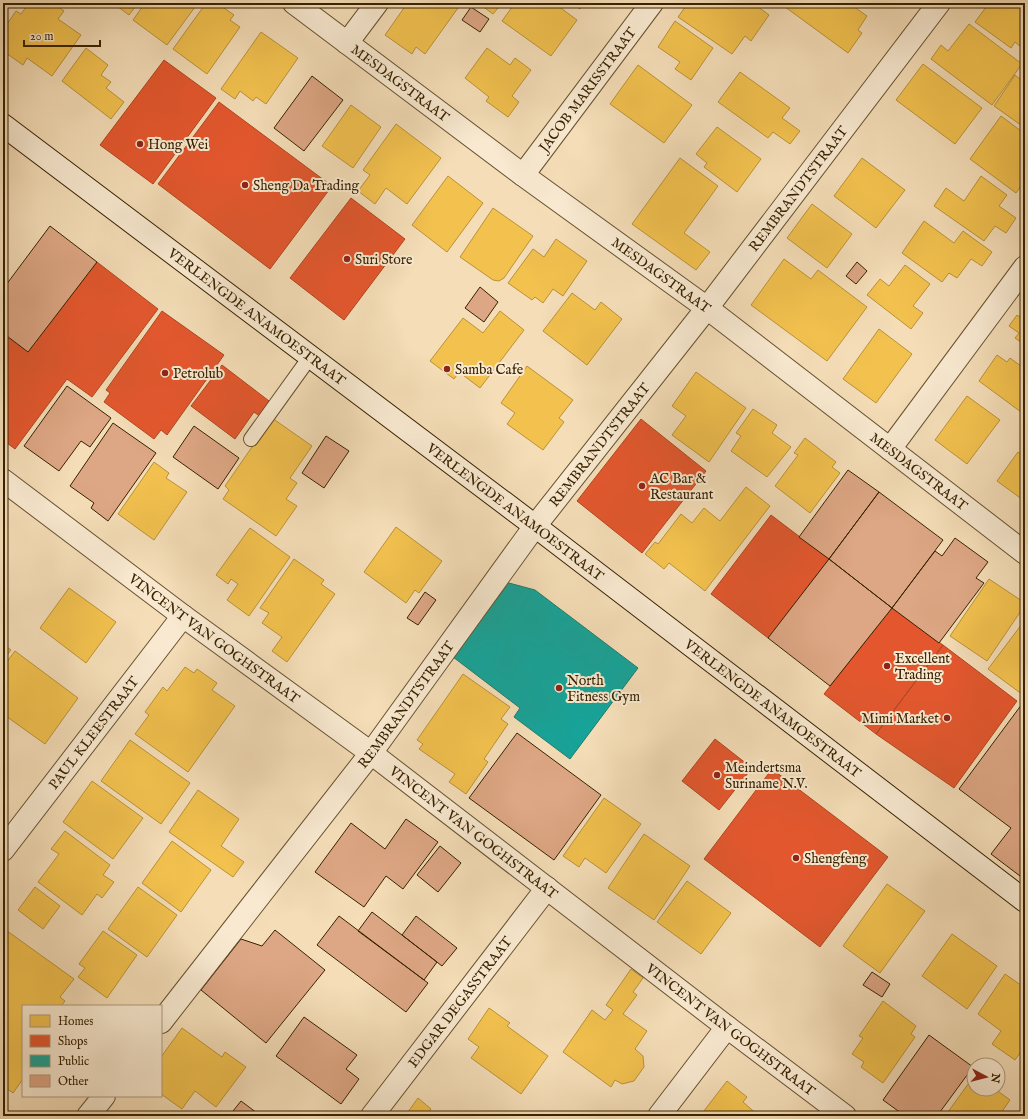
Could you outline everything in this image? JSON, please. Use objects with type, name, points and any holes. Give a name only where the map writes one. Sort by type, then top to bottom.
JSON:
[{"type":"street","name":"MESDAGSTRAAT","points":[[294,3],[523,175],[707,308],[1025,553]]},
{"type":"street","points":[[347,43],[377,3]]},
{"type":"street","name":"JACOB MARISSTRAAT","points":[[523,175],[652,3]]},
{"type":"street","name":"REMBRANDTSTRAAT","points":[[162,1021],[371,753],[535,526],[707,308],[940,3]]},
{"type":"street","name":"VERLENGDE ANAMOESTRAAT","points":[[3,125],[535,526],[1025,901]]},
{"type":"street","points":[[890,449],[1025,267]]},
{"type":"street","name":"VINCENT VAN GOGHSTRAAT","points":[[5,485],[371,753],[845,1116]]},
{"type":"street","name":"PAUL KLEESTRAAT","points":[[3,850],[183,616]]},
{"type":"street","name":"EDGAR DEGASSTRAAT","points":[[372,1116],[547,888]]},
{"type":"street","points":[[659,1116],[727,1027]]},
{"type":"street","points":[[88,1116],[103,1097]]},
{"type":"lane","points":[[251,439],[310,357]]},
{"type":"building: Homes","points":[[29,3],[53,3],[64,11],[58,19],[81,35],[52,76],[27,58],[23,65],[3,51],[3,30],[16,11],[21,14]]},
{"type":"building: Homes","points":[[113,3],[138,3],[129,15]]},
{"type":"building: Homes","points":[[145,3],[198,3],[167,45],[133,20]]},
{"type":"building: Homes","points":[[206,3],[217,3],[234,15],[230,20],[240,27],[207,74],[173,49]]},
{"type":"building: Homes","points":[[413,3],[450,3],[458,8],[425,54],[416,47],[412,54],[385,35],[406,5],[410,8]]},
{"type":"building: Homes","points":[[478,3],[502,3],[493,14]]},
{"type":"building: Homes","points":[[515,3],[554,3],[577,20],[551,56],[502,21]]},
{"type":"building: Homes","points":[[571,3],[584,3],[580,9]]},
{"type":"building: Homes","points":[[688,3],[753,3],[769,15],[751,41],[745,36],[732,54],[678,17]]},
{"type":"building: Homes","points":[[849,3],[867,16],[858,30],[862,33],[848,53],[781,4]]},
{"type":"building: Homes","points":[[989,3],[1017,3],[1025,9],[1025,42],[1021,47],[1015,42],[1011,48],[975,22]]},
{"type":"building: Homes","points":[[675,21],[713,48],[691,80],[675,69],[680,62],[658,47]]},
{"type":"building: Homes","points":[[969,24],[1022,64],[992,105],[931,59],[941,45],[948,51]]},
{"type":"building: Homes","points":[[261,32],[298,58],[266,104],[256,97],[253,101],[240,91],[235,99],[221,89]]},
{"type":"building: Homes","points":[[86,48],[108,65],[101,75],[111,82],[106,88],[124,102],[111,119],[62,81]]},
{"type":"building: Homes","points":[[487,48],[510,65],[515,58],[531,70],[512,96],[519,102],[508,117],[486,101],[489,97],[465,78]]},
{"type":"building: Homes","points":[[923,64],[982,108],[955,144],[896,100]]},
{"type":"building: Homes","points":[[638,65],[692,105],[664,143],[610,104]]},
{"type":"building: Homes","points":[[740,72],[790,108],[782,118],[800,131],[790,144],[773,132],[768,138],[718,102]]},
{"type":"building: Homes","points":[[1015,75],[1025,83],[1025,128],[994,106]]},
{"type":"building: Homes","points":[[351,105],[381,127],[353,168],[322,146]]},
{"type":"building: Homes","points":[[1001,116],[1025,134],[1025,180],[1016,193],[970,159]]},
{"type":"building: Homes","points":[[396,124],[441,158],[407,204],[386,188],[375,204],[358,191],[370,175],[363,170]]},
{"type":"building: Homes","points":[[717,127],[761,159],[737,192],[704,167],[707,163],[696,154]]},
{"type":"building: Homes","points":[[680,158],[718,186],[684,233],[710,252],[696,270],[632,224]]},
{"type":"building: Homes","points":[[862,158],[905,190],[876,228],[834,196]]},
{"type":"building: Homes","points":[[448,176],[483,203],[447,252],[412,225]]},
{"type":"building: Homes","points":[[981,176],[1007,195],[999,206],[1016,218],[1006,233],[995,226],[984,241],[934,206],[946,188],[964,201]]},
{"type":"building: Homes","points":[[812,204],[852,234],[827,268],[787,238]]},
{"type":"building: Homes","points":[[493,208],[533,236],[504,278],[499,281],[493,280],[460,257]]},
{"type":"building: Homes","points":[[924,221],[954,243],[963,231],[992,252],[982,266],[971,259],[957,278],[949,273],[942,282],[902,253]]},
{"type":"building: Homes","points":[[556,239],[587,261],[563,296],[553,289],[543,303],[535,297],[532,300],[508,283],[533,249],[544,257]]},
{"type":"building: Homes","points":[[784,259],[811,279],[818,270],[867,307],[827,361],[751,305]]},
{"type":"building: Homes","points":[[905,265],[930,284],[913,306],[923,313],[911,329],[867,295],[880,279],[889,286]]},
{"type":"building: Homes","points":[[572,293],[595,310],[601,302],[622,319],[587,365],[543,331]]},
{"type":"building: Homes","points":[[500,311],[524,330],[480,388],[459,372],[454,379],[430,361],[463,318],[483,333]]},
{"type":"building: Homes","points":[[1017,315],[1025,320],[1025,345],[1015,338],[1019,333],[1009,326]]},
{"type":"building: Homes","points":[[879,329],[912,354],[876,403],[843,379]]},
{"type":"building: Homes","points":[[997,355],[1007,362],[1010,358],[1025,369],[1025,415],[979,381]]},
{"type":"building: Homes","points":[[527,366],[573,400],[559,418],[564,422],[543,450],[507,424],[515,413],[501,403]]},
{"type":"building: Homes","points":[[696,372],[746,408],[709,462],[672,435],[686,416],[672,406]]},
{"type":"building: Homes","points":[[967,396],[1000,420],[967,464],[935,440]]},
{"type":"building: Homes","points":[[753,409],[777,425],[772,433],[791,447],[767,477],[731,451],[741,436],[736,433]]},
{"type":"building: Homes","points":[[272,418],[312,446],[290,478],[297,483],[286,499],[297,506],[276,536],[223,499],[229,490],[225,486]]},
{"type":"building: Homes","points":[[805,438],[836,462],[832,467],[840,473],[810,513],[775,486],[798,455],[794,453]]},
{"type":"building: Homes","points":[[1018,452],[1025,457],[1025,508],[1020,505],[1023,500],[997,481]]},
{"type":"building: Homes","points":[[154,462],[169,473],[166,478],[187,492],[154,540],[118,514]]},
{"type":"building: Homes","points":[[746,487],[770,506],[705,591],[669,563],[664,569],[645,554],[655,542],[658,544],[681,514],[692,523],[704,508],[720,521]]},
{"type":"building: Homes","points":[[396,527],[442,561],[419,593],[415,590],[406,603],[364,572]]},
{"type":"building: Homes","points":[[250,528],[290,557],[249,616],[227,600],[238,584],[231,579],[228,584],[216,575]]},
{"type":"building: Homes","points":[[294,559],[324,580],[321,584],[335,594],[287,662],[272,651],[282,637],[262,623],[269,613],[260,608]]},
{"type":"building: Homes","points":[[989,579],[1025,603],[1025,605],[987,661],[950,636]]},
{"type":"building: Homes","points":[[69,588],[116,622],[86,663],[40,628]]},
{"type":"building: Homes","points":[[1025,620],[1025,692],[1023,695],[988,669]]},
{"type":"building: Homes","points":[[3,644],[11,650],[3,660]]},
{"type":"building: Homes","points":[[15,651],[78,698],[45,744],[3,714],[3,698],[5,695],[3,694],[3,667]]},
{"type":"building: Homes","points":[[185,667],[194,673],[197,669],[217,683],[212,690],[235,706],[188,772],[135,734],[149,715],[145,712],[163,687],[167,691]]},
{"type":"building: Homes","points":[[463,674],[510,707],[501,719],[508,724],[484,759],[488,762],[466,794],[449,782],[455,774],[419,749],[423,744],[417,740]]},
{"type":"building: Homes","points":[[130,740],[190,783],[161,824],[101,781]]},
{"type":"building: Homes","points":[[92,781],[143,818],[113,859],[63,822]]},
{"type":"building: Homes","points":[[198,790],[239,819],[221,846],[244,862],[233,877],[169,832]]},
{"type":"building: Homes","points":[[604,798],[641,824],[606,873],[585,858],[579,867],[563,856]]},
{"type":"building: Homes","points":[[65,831],[110,865],[103,875],[114,882],[102,898],[97,894],[82,915],[38,882],[59,854],[51,849]]},
{"type":"building: Homes","points":[[644,834],[690,866],[654,920],[608,888]]},
{"type":"building: Homes","points":[[172,841],[211,870],[181,912],[142,883]]},
{"type":"building: Homes","points":[[687,881],[731,913],[701,954],[657,922]]},
{"type":"building: Homes","points":[[887,884],[925,911],[880,973],[843,946]]},
{"type":"building: Homes","points":[[35,887],[60,906],[43,929],[18,910]]},
{"type":"building: Homes","points":[[138,887],[177,915],[147,957],[108,929]]},
{"type":"building: Homes","points":[[3,928],[74,979],[60,997],[65,1001],[62,1005],[22,1005],[22,1080],[13,1093],[3,1086]]},
{"type":"building: Homes","points":[[103,931],[137,955],[107,998],[78,977],[85,968],[79,964]]},
{"type":"building: Homes","points":[[952,934],[997,966],[967,1009],[922,976]]},
{"type":"building: Homes","points":[[631,969],[643,978],[633,992],[637,995],[623,1014],[647,1031],[635,1049],[643,1056],[644,1067],[634,1081],[622,1084],[615,1080],[611,1087],[563,1052],[592,1010],[605,1020],[613,1010],[606,1005]]},
{"type":"building: Homes","points":[[1005,974],[1025,988],[1025,1046],[1015,1060],[992,1044],[1001,1031],[978,1014]]},
{"type":"building: Homes","points":[[883,1001],[916,1026],[911,1034],[915,1037],[883,1083],[861,1067],[864,1062],[852,1054],[863,1038],[859,1036]]},
{"type":"building: Homes","points":[[489,1008],[510,1023],[507,1026],[548,1056],[521,1094],[471,1058],[479,1047],[468,1039]]},
{"type":"building: Homes","points":[[182,1028],[222,1057],[225,1052],[246,1067],[216,1107],[195,1091],[182,1109],[162,1095],[162,1056]]},
{"type":"building: Homes","points":[[727,1081],[747,1097],[743,1102],[759,1116],[700,1116]]},
{"type":"building: Homes","points":[[966,1087],[966,1097],[1006,1097],[1010,1100],[1001,1113],[1005,1116],[945,1116]]},
{"type":"building: Homes","points":[[418,1098],[431,1109],[428,1113],[432,1116],[405,1116]]},
{"type":"building: Shops","points":[[164,60],[216,98],[153,184],[100,145]]},
{"type":"building: Shops","name":"Sheng Da Trading","points":[[219,102],[332,186],[270,269],[158,184]]},
{"type":"building: Shops","name":"Suri Store","points":[[351,198],[405,239],[344,320],[290,278]]},
{"type":"building: Shops","points":[[97,262],[158,309],[92,397],[67,379],[15,449],[3,440],[3,346],[9,338],[28,352]]},
{"type":"building: Shops","name":"Petrolub","points":[[162,311],[224,355],[167,435],[161,430],[154,439],[104,402],[110,393],[106,390]]},
{"type":"building: Shops","points":[[222,365],[273,404],[262,418],[254,412],[235,439],[191,406]]},
{"type":"building: Shops","name":"AC Bar & Restaurant","points":[[641,419],[706,471],[642,553],[577,501]]},
{"type":"building: Shops","points":[[771,515],[829,559],[768,638],[711,594]]},
{"type":"building: Shops","name":"Excellent Trading","points":[[892,608],[943,645],[876,734],[824,694]]},
{"type":"building: Shops","name":"Mimi Market","points":[[943,645],[1017,701],[954,788],[876,734]]},
{"type":"building: Shops","name":"Meindertsma Suriname N.V.","points":[[715,739],[752,768],[719,810],[682,781]]},
{"type":"building: Shops","name":"Shengfeng","points":[[772,769],[888,857],[820,947],[704,859]]},
{"type":"building: Public","name":"North Fitness Gym","points":[[509,583],[535,590],[638,668],[570,759],[514,717],[520,708],[453,657]]},
{"type":"building: Other","points":[[471,7],[489,19],[480,32],[462,20]]},
{"type":"building: Other","points":[[312,76],[343,100],[304,151],[274,128]]},
{"type":"building: Other","points":[[50,226],[97,262],[28,352],[3,333],[3,289]]},
{"type":"building: Other","points":[[857,262],[867,271],[856,284],[846,276]]},
{"type":"building: Other","points":[[480,287],[498,302],[484,322],[465,308]]},
{"type":"building: Other","points":[[67,386],[111,418],[90,447],[81,441],[59,471],[24,446]]},
{"type":"building: Other","points":[[113,423],[156,453],[108,521],[91,508],[94,503],[70,486]]},
{"type":"building: Other","points":[[194,426],[239,458],[218,489],[173,457]]},
{"type":"building: Other","points":[[326,436],[349,451],[324,488],[302,473]]},
{"type":"building: Other","points":[[848,470],[879,492],[829,559],[799,537]]},
{"type":"building: Other","points":[[879,492],[943,540],[892,608],[829,559]]},
{"type":"building: Other","points":[[955,538],[988,562],[976,578],[984,583],[939,643],[892,608],[935,551],[942,556]]},
{"type":"building: Other","points":[[829,559],[892,608],[830,686],[768,638]]},
{"type":"building: Other","points":[[425,592],[436,600],[418,625],[407,618]]},
{"type":"building: Other","points":[[1025,700],[1025,870],[1020,876],[991,854],[1011,828],[959,789]]},
{"type":"building: Other","points":[[517,733],[601,795],[554,860],[469,798]]},
{"type":"building: Other","points":[[406,819],[438,842],[403,889],[386,876],[364,907],[315,872],[351,823],[385,849]]},
{"type":"building: Other","points":[[440,846],[461,863],[438,892],[417,875]]},
{"type":"building: Other","points":[[372,912],[437,962],[424,980],[358,931]]},
{"type":"building: Other","points":[[339,916],[428,983],[406,1012],[317,945]]},
{"type":"building: Other","points":[[416,916],[457,948],[442,966],[402,935]]},
{"type":"building: Other","points":[[275,930],[325,970],[266,1043],[201,990],[241,939],[262,946]]},
{"type":"building: Other","points":[[872,972],[890,984],[882,997],[863,985]]},
{"type":"building: Other","points":[[304,1017],[357,1055],[346,1069],[359,1079],[341,1104],[276,1056]]},
{"type":"building: Other","points":[[929,1035],[966,1062],[966,1077],[937,1116],[898,1116],[901,1113],[883,1100]]},
{"type":"building: Other","points":[[241,1101],[261,1116],[229,1116]]},
{"type":"place","name":"Hong Wei","points":[[140,144]]},
{"type":"place","name":"Sheng Da Trading","points":[[245,185]]},
{"type":"place","name":"Suri Store","points":[[347,259]]},
{"type":"place","name":"Samba Cafe","points":[[447,369]]},
{"type":"place","name":"Petrolub","points":[[165,373]]},
{"type":"place","name":"AC Bar & Restaurant","points":[[642,486]]},
{"type":"place","name":"Excellent Trading","points":[[887,666]]},
{"type":"place","name":"North Fitness Gym","points":[[559,688]]},
{"type":"place","name":"Mimi Market","points":[[947,718]]},
{"type":"place","name":"Meindertsma Suriname N.V.","points":[[717,775]]},
{"type":"place","name":"Shengfeng","points":[[796,858]]}]
